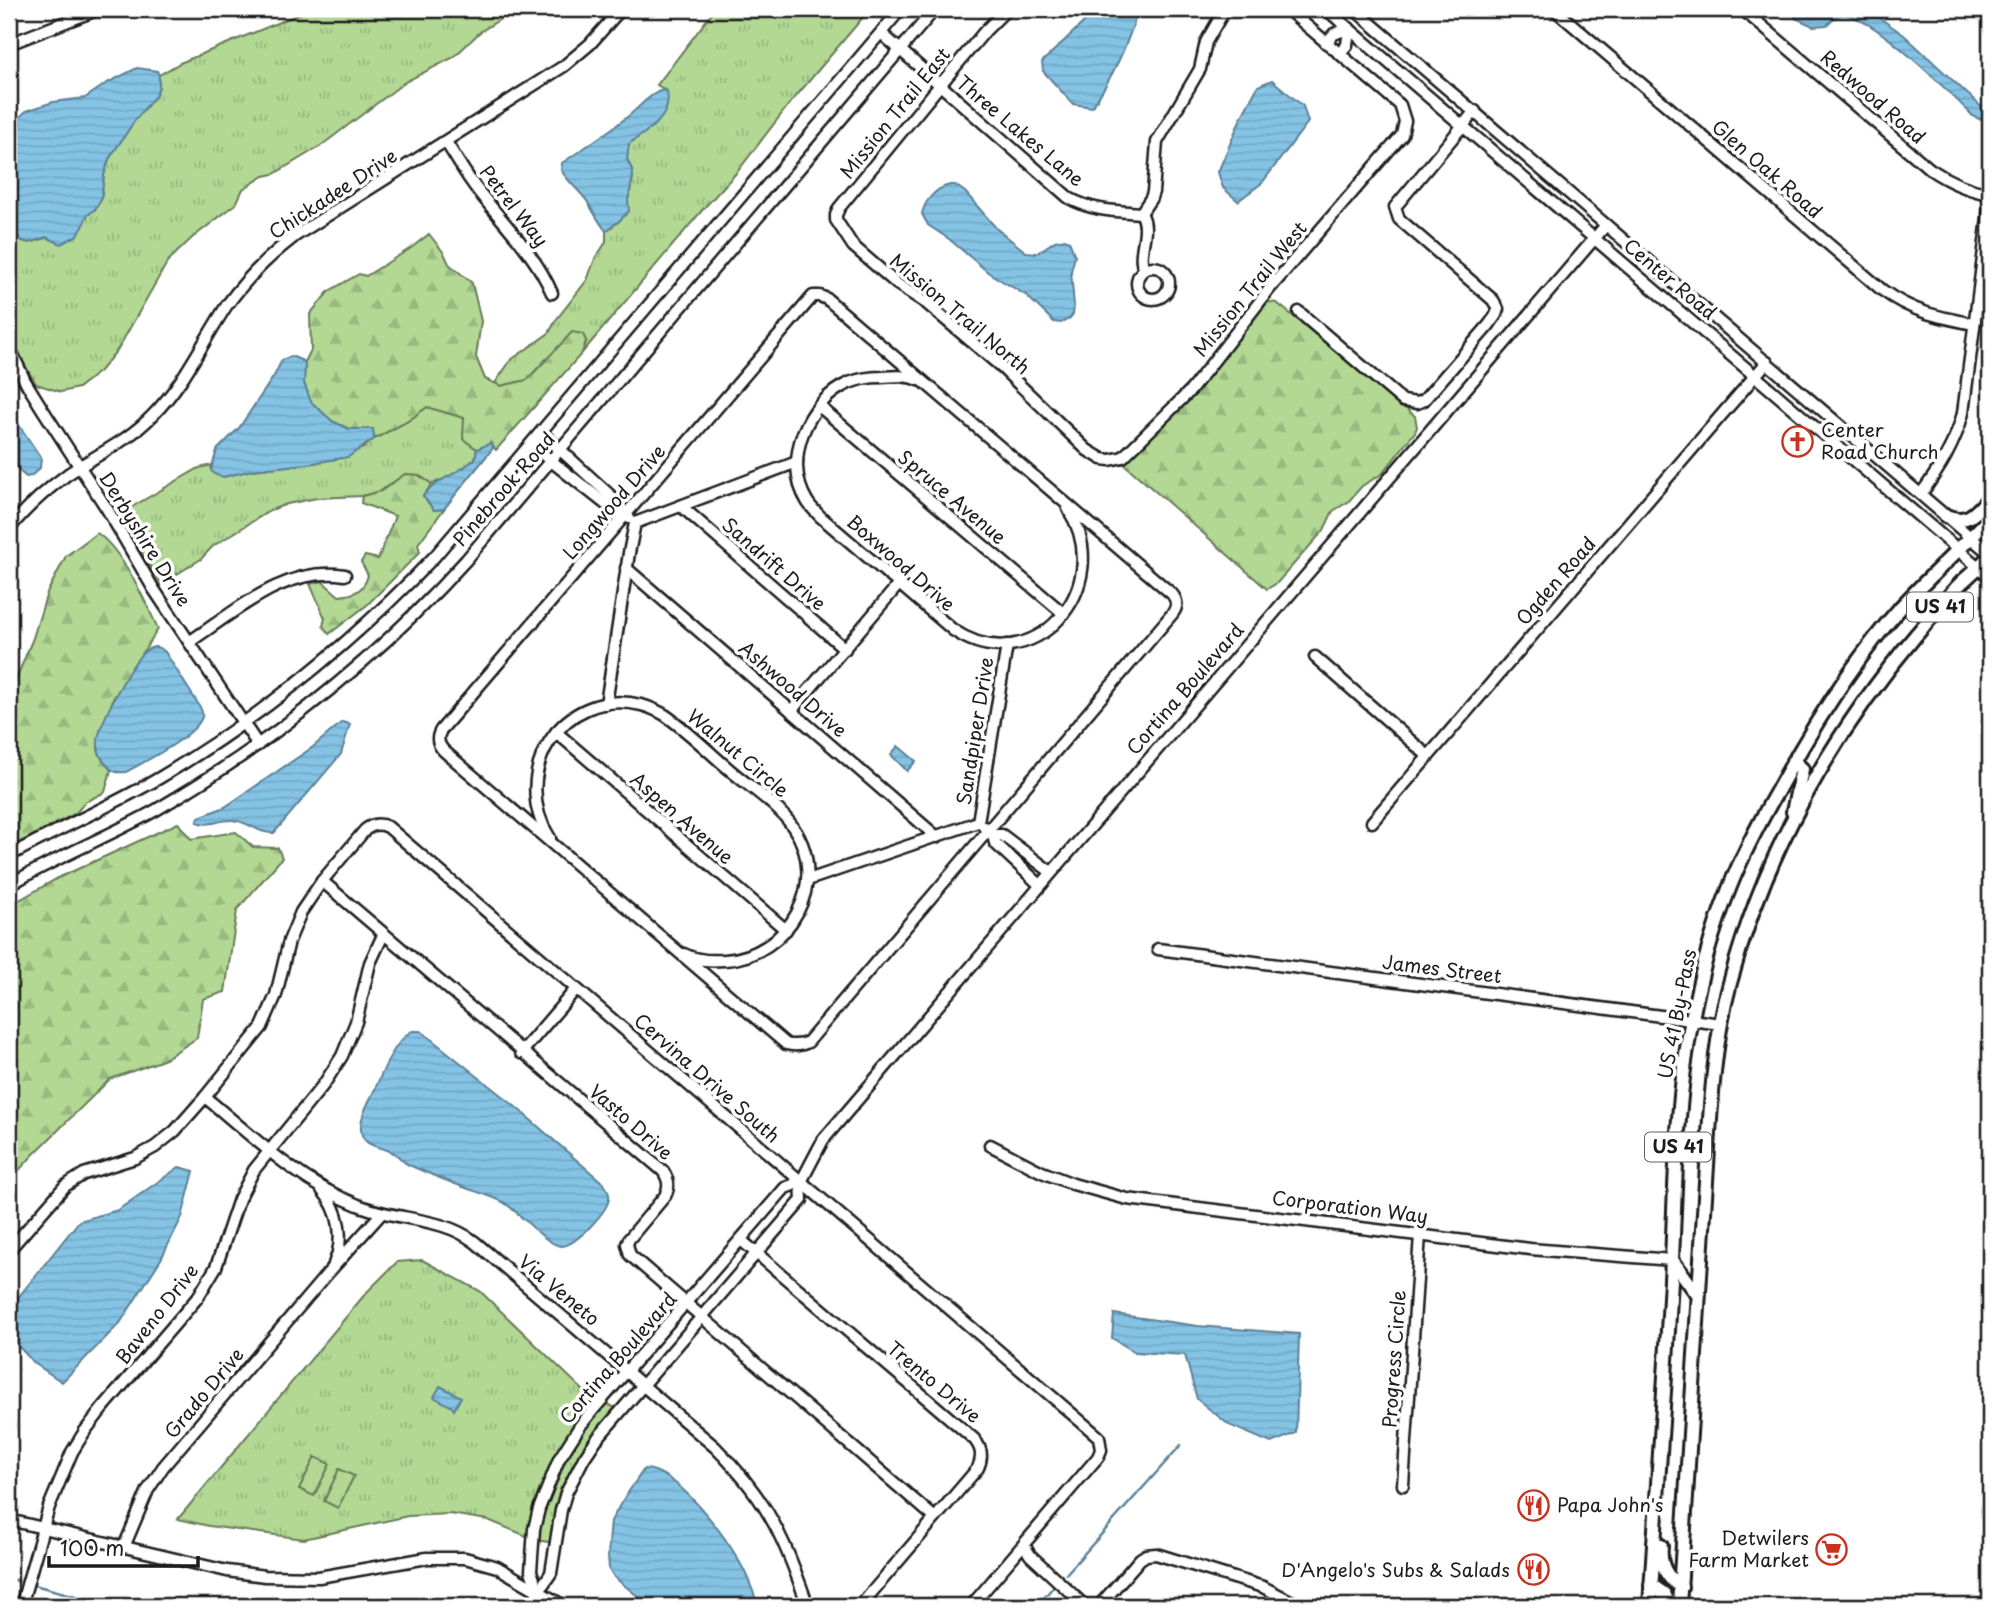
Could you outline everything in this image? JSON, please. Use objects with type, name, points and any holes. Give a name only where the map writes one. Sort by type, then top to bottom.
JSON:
[{"type":"main road","points":[[1946,516],[1958,520],[1967,519],[1990,497]]},
{"type":"main road","name":"US 41 By-Pass","points":[[1650,1606],[1681,1104],[1692,1019],[1705,964],[1729,889],[1748,845],[1819,717],[1901,607],[1990,518]]},
{"type":"main road","name":"US 41","points":[[1679,1606],[1711,1107],[1721,1024],[1729,985],[1751,915],[1777,852],[1835,744],[1904,649],[1990,555]]},
{"type":"main road","points":[[1791,823],[1802,769],[1793,761]]},
{"type":"main road","points":[[1672,1260],[1698,1295]]},
{"type":"main road","points":[[1665,1391],[1668,1427],[1660,1553],[1670,1579],[1681,1587]]},
{"type":"main road","points":[[1651,1585],[1681,1587]]},
{"type":"main road","points":[[1651,1585],[1664,1594],[1670,1606]]},
{"type":"street","points":[[9,44],[99,9]]},
{"type":"street","name":"Chickadee Drive","points":[[9,529],[40,496],[133,433],[150,418],[167,400],[228,304],[267,259],[295,236],[564,66],[590,44],[621,9]]},
{"type":"street","name":"Pinebrook Road","points":[[9,856],[159,778],[243,723],[311,673],[379,612],[435,556],[542,433],[901,9]]},
{"type":"street","name":"Pinebrook Road","points":[[9,885],[152,812],[258,745],[332,690],[403,626],[466,561],[935,9]]},
{"type":"street","name":"Mission Trail East","points":[[839,208],[985,31],[1007,9]]},
{"type":"street","points":[[1144,270],[1141,261],[1145,223],[1140,213],[1153,192],[1157,142],[1200,69],[1206,42],[1225,9]]},
{"type":"street","points":[[1287,9],[1339,54],[1347,45],[1349,28],[1359,10]]},
{"type":"street","name":"Center Road","points":[[1326,9],[1990,577]]},
{"type":"street","name":"Glen Oak Road","points":[[1554,9],[1882,290],[1921,313],[1974,324]]},
{"type":"street","name":"Redwood Road","points":[[1742,9],[1930,169],[1968,190],[1990,194]]},
{"type":"street","name":"Center Road","points":[[1359,10],[1990,555]]},
{"type":"street","points":[[1326,43],[1334,34],[1349,28]]},
{"type":"street","name":"Three Lakes Lane","points":[[881,33],[1069,198],[1095,209],[1140,213]]},
{"type":"street","name":"Mission Trail West","points":[[1111,460],[1126,454],[1191,390],[1272,287],[1396,143],[1405,127],[1404,113],[1399,105],[1339,54]]},
{"type":"street","points":[[1299,312],[1403,401],[1417,404],[1424,400],[1489,325],[1498,309],[1493,300],[1399,219],[1395,207],[1475,111]]},
{"type":"street","name":"Petrel Way","points":[[446,142],[473,185],[539,267],[552,293]]},
{"type":"street","points":[[1921,494],[1951,449],[1963,413],[1990,203]]},
{"type":"street","name":"Mission Trail North","points":[[839,208],[836,220],[853,246],[999,365],[1087,450],[1102,459],[1111,460]]},
{"type":"street","name":"Cortina Boulevard","points":[[534,1606],[538,1592],[551,1573],[561,1510],[574,1475],[596,1440],[802,1199],[801,1182],[823,1140],[1606,225]]},
{"type":"street","name":"Longwood Drive","points":[[813,296],[827,299],[1059,497],[1172,594],[1177,606],[991,832],[808,1042],[802,1045],[786,1044],[440,747],[438,737],[441,730],[813,296]]},
{"type":"street","name":"Derbyshire Drive","points":[[9,346],[26,381],[189,642],[258,745]]},
{"type":"street","name":"Ogden Road","points":[[1372,822],[1766,362]]},
{"type":"street","name":"Boxwood Drive","points":[[928,385],[913,378],[890,376],[861,379],[842,387],[819,406],[806,425],[797,462],[800,485],[807,502],[899,584],[960,635],[978,642],[1007,645],[1041,634],[1063,614],[1077,591],[1083,574],[1080,532],[1059,497]]},
{"type":"street","name":"Spruce Avenue","points":[[819,406],[1063,614]]},
{"type":"street","points":[[542,433],[613,498],[635,523]]},
{"type":"street","points":[[531,445],[607,505],[626,515]]},
{"type":"street","points":[[635,523],[797,462]]},
{"type":"street","name":"Sandrift Drive","points":[[681,506],[845,649]]},
{"type":"street","points":[[606,704],[635,523]]},
{"type":"street","name":"Ashwood Drive","points":[[626,568],[937,836]]},
{"type":"street","points":[[189,642],[261,595],[283,584],[318,573],[345,575]]},
{"type":"street","points":[[791,711],[899,584]]},
{"type":"street","name":"Sandpiper Drive","points":[[978,822],[1007,645]]},
{"type":"street","points":[[1315,657],[1428,756]]},
{"type":"street","name":"Walnut Circle","points":[[554,845],[539,815],[536,786],[540,759],[548,743],[567,719],[579,712],[606,704],[640,705],[665,716],[782,813],[803,845],[808,880],[802,905],[786,930],[761,951],[734,960],[700,960],[677,951]]},
{"type":"street","name":"Aspen Avenue","points":[[556,732],[786,930]]},
{"type":"street","points":[[808,880],[978,822],[991,832],[1002,835],[1051,872]]},
{"type":"street","name":"Cervina Drive South","points":[[9,1250],[65,1186],[85,1174],[135,1158],[155,1147],[175,1131],[205,1097],[262,1027],[276,995],[289,941],[301,912],[322,881],[365,830],[375,824],[382,824],[1099,1437],[1101,1450],[1098,1457],[971,1606]]},
{"type":"street","points":[[991,832],[995,843],[1040,885]]},
{"type":"street","name":"Vasto Drive","points":[[322,881],[521,1053],[663,1171],[669,1183],[665,1196],[630,1236],[627,1244],[630,1255],[935,1518]]},
{"type":"street","name":"Baveno Drive","points":[[21,1606],[62,1473],[85,1431],[198,1297],[222,1251],[239,1199],[254,1170],[324,1084],[342,1056],[356,1022],[370,963],[383,935]]},
{"type":"street","name":"James Street","points":[[1157,949],[1721,1024]]},
{"type":"street","points":[[521,1053],[576,989]]},
{"type":"street","name":"Via Veneto","points":[[205,1097],[269,1151],[313,1183],[356,1205],[382,1214],[446,1226],[466,1235],[715,1447],[749,1485],[782,1538],[808,1606]]},
{"type":"street","name":"Corporation Way","points":[[990,1145],[1041,1172],[1128,1199],[1530,1249],[1672,1260]]},
{"type":"street","name":"Cortina Boulevard","points":[[538,1592],[531,1571],[534,1529],[548,1482],[580,1426],[785,1188],[801,1182]]},
{"type":"street","name":"Grado Drive","points":[[313,1183],[332,1203],[338,1222],[338,1250],[328,1273]]},
{"type":"street","name":"Grado Drive","points":[[124,1547],[140,1506],[158,1474],[328,1273],[382,1214]]},
{"type":"street","name":"Progress Circle","points":[[1403,1485],[1420,1235]]},
{"type":"street","name":"Trento Drive","points":[[741,1240],[977,1442],[981,1451],[978,1468],[860,1606]]},
{"type":"street","points":[[9,1520],[227,1571],[265,1576],[319,1577],[427,1558],[465,1558],[497,1567],[564,1606]]},
{"type":"street","points":[[1024,1545],[1030,1555],[1085,1606]]},
{"type":"street","points":[[1099,1606],[1140,1559],[1156,1554],[1263,1587],[1300,1606]]},
{"type":"green space","points":[[311,9],[516,9],[480,32],[454,57],[405,82],[322,145],[243,189],[236,204],[192,238],[168,261],[118,349],[100,371],[78,388],[61,392],[36,384],[17,352],[9,329],[9,125],[20,117],[19,159],[10,220],[29,243],[83,227],[85,217],[95,209],[101,199],[109,159],[135,120],[156,95],[159,75],[180,63]]},
{"type":"green space","points":[[715,9],[870,9],[787,107],[737,172],[582,353],[586,342],[546,359],[527,380],[501,386],[495,383],[511,360],[549,333],[587,280],[595,259],[606,242],[606,231],[619,221],[628,200],[633,177],[627,159],[629,143],[639,136],[667,91],[657,85]]},
{"type":"green space","points":[[429,234],[449,264],[472,283],[481,321],[476,357],[485,379],[501,386],[527,380],[572,332],[583,334],[586,341],[582,353],[496,450],[491,444],[477,449],[463,439],[464,418],[427,407],[408,421],[374,439],[373,429],[349,429],[332,421],[311,402],[304,383],[305,362],[311,350],[310,314],[329,291],[359,274],[366,276]]},
{"type":"green space","points":[[1268,302],[1277,303],[1415,416],[1417,427],[1382,474],[1362,486],[1348,502],[1333,511],[1324,530],[1277,583],[1267,589],[1116,457]]},
{"type":"green space","points":[[427,407],[465,418],[463,439],[477,449],[475,459],[460,471],[432,484],[418,475],[405,474],[381,491],[362,496],[317,498],[271,510],[213,546],[201,559],[161,584],[118,515],[199,468],[212,465],[211,470],[223,477],[252,470],[314,463],[363,448]]},
{"type":"green space","points":[[405,474],[418,475],[432,484],[423,496],[434,510],[444,509],[418,544],[420,552],[367,605],[329,634],[323,626],[325,618],[310,584],[322,581],[339,596],[361,588],[368,575],[361,562],[365,556],[378,559],[395,516],[361,503],[362,496],[381,491]]},
{"type":"green space","points":[[97,533],[124,563],[158,629],[113,699],[98,750],[111,770],[105,792],[85,802],[76,813],[9,848],[9,689],[15,682],[33,638],[47,593],[66,556]]},
{"type":"green space","points":[[178,823],[191,839],[236,832],[253,847],[278,848],[282,858],[237,910],[225,992],[203,999],[197,1038],[163,1060],[110,1079],[9,1181],[9,906],[58,878]]},
{"type":"green space","points":[[422,1260],[480,1291],[588,1395],[622,1411],[595,1432],[560,1504],[555,1543],[536,1540],[488,1520],[450,1514],[408,1516],[304,1539],[178,1519],[366,1293],[397,1262]]},
{"type":"green space","points":[[315,1457],[330,1464],[314,1496],[299,1489]]},
{"type":"green space","points":[[339,1469],[354,1476],[338,1508],[324,1501]]},
{"type":"water","points":[[1092,9],[1138,9],[1119,60],[1092,107],[1073,104],[1043,71],[1042,62],[1083,23]]},
{"type":"water","points":[[1800,9],[1818,13],[1825,9],[1870,9],[1904,35],[1988,113],[1981,120],[1973,116],[1911,57],[1858,19],[1840,15],[1827,25],[1813,26],[1795,18]]},
{"type":"water","points":[[137,68],[157,71],[159,86],[156,95],[135,120],[109,159],[101,199],[95,209],[86,217],[76,236],[61,244],[46,237],[29,243],[22,241],[11,228],[10,220],[19,159],[20,117],[26,111],[53,102],[85,98]]},
{"type":"water","points":[[1272,80],[1303,106],[1308,122],[1262,183],[1238,201],[1223,188],[1218,172],[1258,86]]},
{"type":"water","points":[[662,90],[667,91],[668,101],[662,117],[629,144],[627,159],[633,177],[628,200],[629,211],[606,231],[587,201],[561,170],[562,163]]},
{"type":"water","points":[[955,185],[965,192],[997,229],[1026,252],[1037,253],[1055,241],[1069,241],[1075,256],[1071,271],[1074,306],[1070,318],[1061,323],[1054,322],[1027,296],[989,273],[928,225],[922,214],[926,204],[932,195]]},
{"type":"water","points":[[291,356],[305,362],[304,383],[311,402],[332,421],[349,429],[373,429],[374,439],[348,457],[252,470],[223,477],[214,474],[211,470],[217,450],[239,428],[282,360]]},
{"type":"water","points":[[9,410],[41,458],[40,468],[31,476],[26,477],[19,471],[11,455]]},
{"type":"water","points":[[491,443],[493,448],[444,509],[434,510],[423,496],[428,490],[475,459],[477,449]]},
{"type":"water","points":[[154,647],[165,652],[200,707],[202,717],[190,732],[168,748],[126,772],[115,772],[100,753],[100,732],[124,680],[138,658]]},
{"type":"water","points":[[342,722],[350,724],[341,754],[274,833],[237,821],[206,824],[197,822],[199,817],[225,807],[313,747]]},
{"type":"water","points":[[898,746],[916,761],[907,771],[891,755]]},
{"type":"water","points":[[412,1031],[421,1031],[517,1108],[604,1184],[609,1194],[607,1204],[583,1234],[568,1244],[555,1244],[503,1202],[409,1165],[394,1153],[364,1139],[361,1124],[366,1108],[394,1049]]},
{"type":"water","points":[[179,1167],[194,1171],[182,1217],[161,1259],[120,1323],[62,1382],[34,1363],[9,1336],[9,1313],[13,1304],[79,1221],[118,1210]]},
{"type":"water","points":[[1114,1314],[1198,1326],[1299,1334],[1296,1433],[1271,1443],[1229,1425],[1197,1399],[1185,1355],[1135,1352],[1112,1338]]},
{"type":"water","points":[[440,1386],[461,1397],[454,1410],[434,1397]]},
{"type":"water","points":[[644,1469],[657,1472],[671,1480],[685,1491],[711,1520],[742,1567],[758,1606],[650,1606],[614,1577],[609,1569],[608,1555],[611,1521]]},
{"type":"waterway","points":[[1066,1574],[1181,1445]]},
{"type":"waterway","points":[[9,1578],[18,1581]]},
{"type":"waterway","points":[[34,1585],[114,1606]]},
{"type":"waterway","points":[[1037,1606],[1053,1587]]},
{"type":"place","name":"Center Road Church","points":[[1798,441]]},
{"type":"place","name":"Papa John's","points":[[1534,1505]]},
{"type":"place","name":"Detwilers Farm Market","points":[[1832,1549]]},
{"type":"place","name":"D'Angelo's Subs & Salads","points":[[1533,1570]]}]
